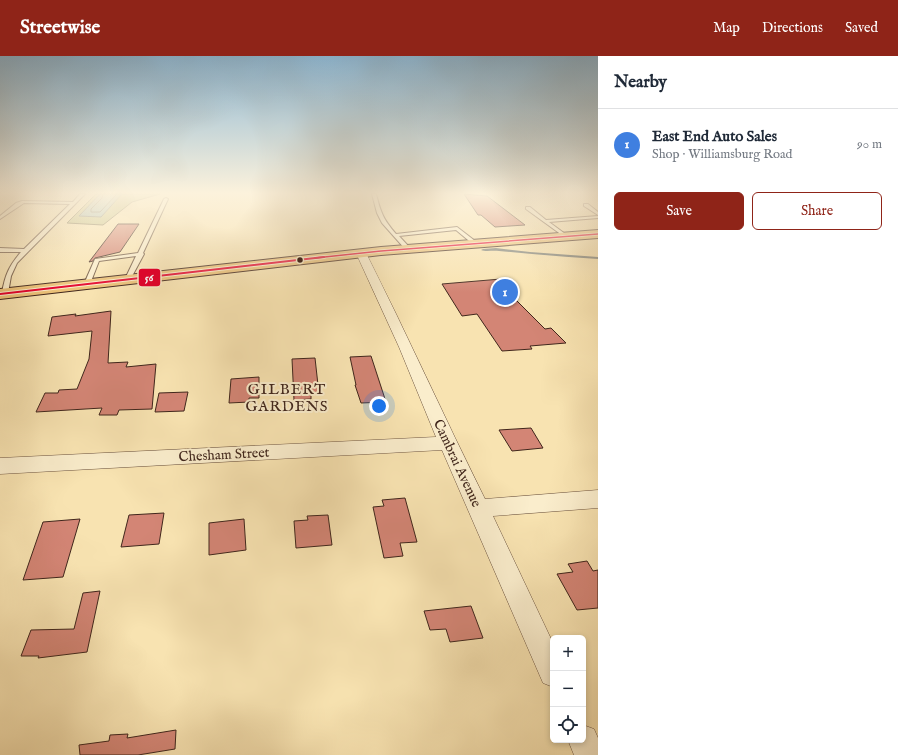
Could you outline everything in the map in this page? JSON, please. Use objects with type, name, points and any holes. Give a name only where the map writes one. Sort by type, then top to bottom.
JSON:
[{"type":"main road","points":[[2,293],[361,253],[598,234]]},
{"type":"street","name":"Cambrai Avenue","points":[[361,253],[409,354],[552,671]]},
{"type":"street","name":"Chesham Street","points":[[0,466],[448,443]]},
{"type":"street","points":[[479,508],[598,499]]},
{"type":"street","points":[[584,743],[590,755]]},
{"type":"lane","points":[[2,293],[15,262],[49,227]]},
{"type":"lane","points":[[128,279],[153,227]]},
{"type":"lane","points":[[388,227],[408,249]]},
{"type":"lane","points":[[552,227],[566,237]]},
{"type":"lane","points":[[396,235],[457,228],[476,244]]},
{"type":"lane","points":[[0,250],[25,251]]},
{"type":"lane","points":[[87,284],[97,260],[141,254]]},
{"type":"building","points":[[116,227],[137,227],[120,252],[95,258],[93,261],[89,262]]},
{"type":"building","points":[[501,279],[518,296],[512,296],[545,329],[551,328],[566,343],[530,346],[532,349],[502,351],[477,314],[462,316],[442,284]]},
{"type":"building","points":[[111,311],[108,363],[128,362],[126,367],[156,364],[152,409],[119,410],[117,415],[99,415],[102,408],[36,412],[45,393],[58,393],[59,390],[77,389],[89,359],[92,331],[48,336],[52,317],[76,314],[75,316]]},
{"type":"building","points":[[371,356],[386,402],[361,403],[355,385],[350,357]]},
{"type":"building","points":[[315,358],[319,394],[311,394],[311,399],[294,400],[292,359]]},
{"type":"building","points":[[259,377],[259,398],[249,398],[249,402],[229,403],[231,379]]},
{"type":"building","points":[[188,392],[184,411],[155,412],[159,393]]},
{"type":"building","points":[[531,428],[543,448],[512,451],[499,430]]},
{"type":"building","points":[[405,498],[417,542],[400,543],[403,556],[384,558],[373,507],[384,506],[382,500]]},
{"type":"building","points":[[164,513],[159,544],[121,547],[129,515]]},
{"type":"building","points":[[328,515],[332,545],[296,548],[294,521],[308,520],[307,516]]},
{"type":"building","points":[[80,519],[63,577],[23,580],[43,522]]},
{"type":"building","points":[[244,519],[246,550],[209,555],[209,523]]},
{"type":"building","points":[[587,561],[593,571],[598,570],[598,608],[577,610],[557,574],[573,572],[568,564]]},
{"type":"building","points":[[100,591],[87,652],[38,658],[39,656],[21,656],[31,630],[74,629],[83,593]]},
{"type":"building","points":[[471,606],[483,638],[450,642],[446,629],[430,630],[424,611]]},
{"type":"building","points":[[176,730],[175,749],[138,755],[80,755],[79,745],[109,741],[110,735],[128,734],[127,738]]},
{"type":"waterway","points":[[483,250],[496,249],[598,258]]},
{"type":"transit line","name":"56","points":[[0,294],[381,251],[598,234]]},
{"type":"place","name":"East End Auto Sales","points":[[505,292]]},
{"type":"district","name":"GILBERT GARDENS","points":[[287,398]]}]
